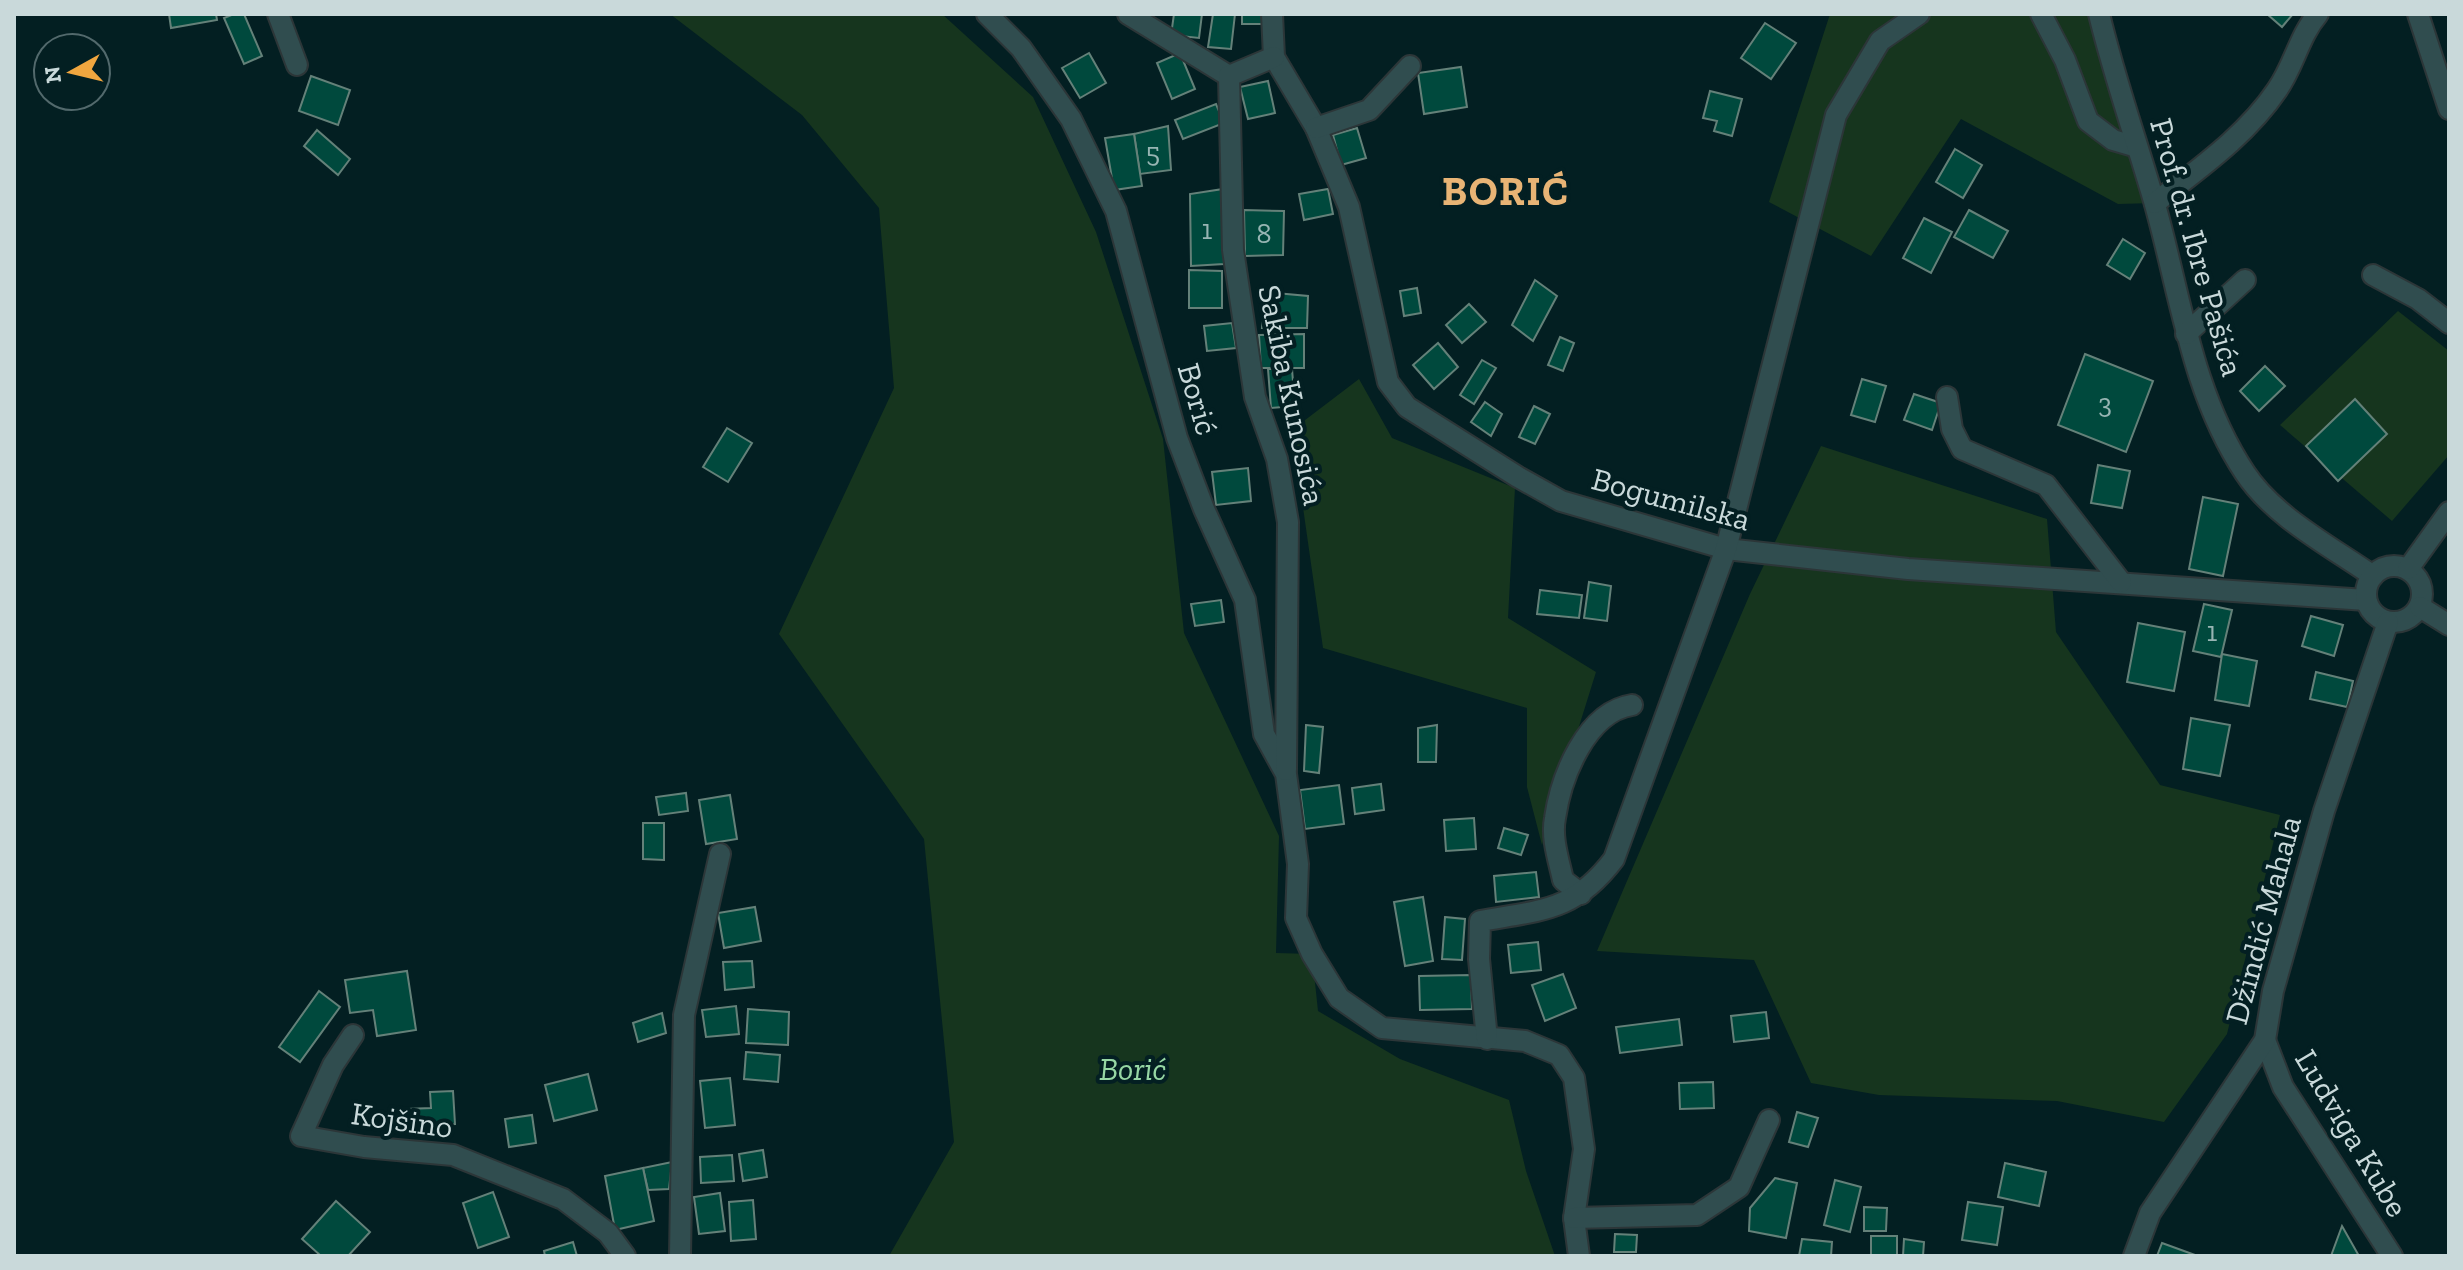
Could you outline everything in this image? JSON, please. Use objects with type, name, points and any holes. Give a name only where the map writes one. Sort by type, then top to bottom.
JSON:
[{"type":"street","points":[[278,14],[297,65]]},
{"type":"street","name":"Borić","points":[[987,14],[1021,48],[1071,119],[1116,211],[1177,438],[1204,509],[1245,600],[1264,734],[1286,774],[1298,864],[1296,918],[1312,954],[1339,998],[1382,1028],[1525,1041],[1559,1055],[1574,1078],[1584,1149],[1574,1218],[1579,1256]]},
{"type":"street","points":[[1128,14],[1229,76],[1274,57]]},
{"type":"street","name":"Bogumilska","points":[[1272,14],[1274,57],[1316,128],[1349,207],[1388,382],[1407,407],[1474,452],[1561,501],[1726,549],[1908,569],[2366,600]]},
{"type":"street","points":[[1487,1039],[1479,959],[1480,921],[1555,908],[1593,887],[1614,859],[1726,549],[1836,115],[1880,41],[1919,14]]},
{"type":"street","points":[[2041,14],[2065,60],[2088,121],[2113,140],[2137,147]]},
{"type":"street","name":"Prof. dr. Ibre Pašića","points":[[2099,14],[2155,203],[2186,334],[2206,391],[2245,474],[2286,515],[2373,576]]},
{"type":"street","points":[[2155,203],[2237,137],[2258,113],[2278,89],[2308,26],[2318,14]]},
{"type":"street","points":[[2418,14],[2449,109]]},
{"type":"street","points":[[1316,128],[1369,110],[1410,66]]},
{"type":"street","name":"Sakiba Kunosića","points":[[1229,76],[1233,250],[1255,397],[1277,459],[1288,522],[1286,774]]},
{"type":"street","points":[[2373,275],[2418,299],[2449,323]]},
{"type":"street","points":[[2186,334],[2245,280]]},
{"type":"street","points":[[1947,397],[1952,429],[1962,449],[2046,485],[2121,582]]},
{"type":"street","points":[[2408,569],[2449,512]]},
{"type":"street","points":[[2390,566],[2408,569],[2421,583],[2420,607],[2411,618],[2388,622],[2375,615],[2366,600],[2373,576],[2390,566]]},
{"type":"street","points":[[2420,607],[2449,625]]},
{"type":"street","name":"Džindić Mahala","points":[[2134,1256],[2150,1213],[2265,1040],[2273,991],[2319,826],[2388,622]]},
{"type":"street","points":[[1581,894],[1563,880],[1554,819],[1571,767],[1590,730],[1619,707],[1632,705]]},
{"type":"street","points":[[680,1256],[684,1015],[720,854]]},
{"type":"street","name":"Kojšino","points":[[353,1035],[333,1065],[301,1136],[364,1147],[453,1155],[563,1199],[608,1233],[625,1256]]},
{"type":"street","name":"Ludviga Kube","points":[[2265,1040],[2283,1087],[2392,1256]]},
{"type":"street","points":[[1574,1218],[1697,1215],[1739,1187],[1769,1120]]},
{"type":"green space","points":[[670,14],[942,14],[1033,97],[1096,232],[1163,439],[1184,633],[1279,836],[1276,953],[1312,954],[1318,1011],[1400,1059],[1509,1100],[1526,1171],[1555,1256],[889,1256],[954,1142],[924,839],[779,634],[894,388],[879,208],[802,115]]},
{"type":"green space","points":[[1830,14],[2099,14],[2155,203],[2118,204],[1961,119],[1871,256],[1769,202]]},
{"type":"green space","points":[[2398,311],[2449,351],[2449,455],[2392,521],[2280,425]]},
{"type":"green space","points":[[1359,379],[1392,438],[1515,488],[1508,618],[1596,672],[1542,845],[1527,787],[1527,708],[1323,648],[1292,430]]},
{"type":"green space","points":[[1821,446],[2047,519],[2056,632],[2160,785],[2280,815],[2227,1034],[2164,1122],[2057,1101],[1879,1095],[1811,1083],[1754,960],[1597,951],[1750,594]]},
{"type":"building","points":[[169,14],[216,14],[217,20],[171,28]]},
{"type":"building","points":[[244,14],[262,56],[244,64],[224,18]]},
{"type":"building","points":[[1174,14],[1202,14],[1199,38],[1171,35]]},
{"type":"building","points":[[1213,14],[1235,14],[1231,49],[1208,47]]},
{"type":"building","points":[[1242,14],[1266,14],[1266,24],[1242,24]]},
{"type":"building","points":[[2267,14],[2293,14],[2282,27]]},
{"type":"building","points":[[1765,23],[1796,43],[1771,79],[1741,58]]},
{"type":"building","points":[[1089,53],[1106,83],[1080,98],[1062,68]]},
{"type":"building","points":[[1180,53],[1195,89],[1172,99],[1157,63]]},
{"type":"building","points":[[1461,67],[1467,107],[1424,114],[1418,73]]},
{"type":"building","points":[[311,76],[350,90],[338,125],[299,111]]},
{"type":"building","points":[[1268,81],[1275,113],[1248,119],[1240,87]]},
{"type":"building","points":[[1710,91],[1742,99],[1732,136],[1714,131],[1717,121],[1703,118]]},
{"type":"building","points":[[1216,104],[1224,123],[1183,139],[1175,120]]},
{"type":"building","points":[[1168,126],[1171,170],[1140,174],[1134,134]]},
{"type":"building","points":[[1357,128],[1366,158],[1341,165],[1333,135]]},
{"type":"building","points":[[317,130],[350,159],[338,175],[304,146]]},
{"type":"building","points":[[1134,134],[1142,186],[1114,190],[1105,138]]},
{"type":"building","points":[[1955,149],[1982,165],[1963,198],[1936,182]]},
{"type":"building","points":[[1223,189],[1224,264],[1191,266],[1190,194]]},
{"type":"building","points":[[1328,189],[1333,214],[1304,220],[1299,194]]},
{"type":"building","points":[[1244,210],[1284,211],[1283,255],[1245,256]]},
{"type":"building","points":[[1969,210],[2008,231],[1993,258],[1954,237]]},
{"type":"building","points":[[1924,218],[1952,232],[1931,273],[1903,258]]},
{"type":"building","points":[[2123,239],[2145,253],[2130,279],[2107,265]]},
{"type":"building","points":[[1189,270],[1222,271],[1222,308],[1189,308]]},
{"type":"building","points":[[1535,280],[1557,296],[1533,341],[1512,325]]},
{"type":"building","points":[[1417,288],[1421,313],[1404,316],[1400,291]]},
{"type":"building","points":[[1265,292],[1308,296],[1307,328],[1262,328]]},
{"type":"building","points":[[1469,304],[1486,322],[1462,343],[1446,325]]},
{"type":"building","points":[[1232,323],[1236,348],[1207,351],[1204,326]]},
{"type":"building","points":[[1304,334],[1304,368],[1261,368],[1259,335]]},
{"type":"building","points":[[1560,337],[1574,343],[1563,371],[1548,365]]},
{"type":"building","points":[[1438,343],[1458,367],[1434,389],[1413,365]]},
{"type":"building","points":[[2085,354],[2153,381],[2126,452],[2058,425]]},
{"type":"building","points":[[1482,360],[1496,368],[1474,404],[1460,395]]},
{"type":"building","points":[[2265,366],[2285,386],[2259,411],[2240,391]]},
{"type":"building","points":[[1268,369],[1292,369],[1295,406],[1271,408]]},
{"type":"building","points":[[1862,379],[1886,386],[1875,422],[1851,415]]},
{"type":"building","points":[[1914,394],[1941,403],[1932,430],[1904,420]]},
{"type":"building","points":[[2355,399],[2387,434],[2338,481],[2306,446]]},
{"type":"building","points":[[1485,402],[1502,414],[1491,436],[1471,422]]},
{"type":"building","points":[[1534,406],[1550,414],[1535,444],[1519,437]]},
{"type":"building","points":[[727,428],[752,443],[728,482],[703,467]]},
{"type":"building","points":[[2098,465],[2130,471],[2122,508],[2091,503]]},
{"type":"building","points":[[1248,468],[1251,501],[1216,505],[1212,472]]},
{"type":"building","points":[[2203,497],[2238,504],[2223,576],[2189,569]]},
{"type":"building","points":[[1589,582],[1611,586],[1607,621],[1584,618]]},
{"type":"building","points":[[1540,590],[1582,595],[1579,618],[1537,614]]},
{"type":"building","points":[[1221,600],[1224,622],[1195,626],[1191,604]]},
{"type":"building","points":[[2204,604],[2232,610],[2221,657],[2193,651]]},
{"type":"building","points":[[2311,616],[2343,625],[2334,656],[2302,646]]},
{"type":"building","points":[[2138,623],[2185,632],[2174,691],[2127,682]]},
{"type":"building","points":[[2222,654],[2257,661],[2249,706],[2215,700]]},
{"type":"building","points":[[2316,672],[2353,681],[2347,707],[2310,699]]},
{"type":"building","points":[[2191,718],[2230,725],[2220,776],[2183,769]]},
{"type":"building","points":[[1306,725],[1323,727],[1319,773],[1304,771]]},
{"type":"building","points":[[1437,725],[1436,762],[1418,762],[1418,728]]},
{"type":"building","points":[[1381,784],[1384,810],[1355,814],[1352,788]]},
{"type":"building","points":[[1339,785],[1344,824],[1305,829],[1300,790]]},
{"type":"building","points":[[686,793],[688,811],[659,815],[656,797]]},
{"type":"building","points":[[730,795],[737,839],[706,844],[699,800]]},
{"type":"building","points":[[1474,818],[1476,849],[1446,851],[1444,820]]},
{"type":"building","points":[[643,823],[664,823],[664,860],[643,859]]},
{"type":"building","points":[[1504,828],[1528,835],[1521,855],[1498,848]]},
{"type":"building","points":[[1536,872],[1539,897],[1496,902],[1494,876]]},
{"type":"building","points":[[1423,897],[1433,961],[1405,966],[1394,902]]},
{"type":"building","points":[[755,907],[761,941],[724,948],[718,913]]},
{"type":"building","points":[[1445,917],[1465,919],[1462,960],[1442,959]]},
{"type":"building","points":[[1538,942],[1541,970],[1511,973],[1508,945]]},
{"type":"building","points":[[752,961],[754,987],[725,990],[723,962]]},
{"type":"building","points":[[407,971],[416,1030],[377,1036],[373,1010],[350,1013],[345,980]]},
{"type":"building","points":[[1563,974],[1576,1008],[1545,1021],[1532,985]]},
{"type":"building","points":[[1471,975],[1472,1009],[1420,1010],[1419,976]]},
{"type":"building","points":[[319,991],[340,1007],[300,1062],[279,1047]]},
{"type":"building","points":[[736,1006],[739,1034],[706,1037],[702,1010]]},
{"type":"building","points":[[748,1009],[789,1012],[788,1045],[746,1043]]},
{"type":"building","points":[[1766,1012],[1769,1038],[1734,1042],[1731,1016]]},
{"type":"building","points":[[662,1013],[666,1033],[638,1042],[633,1023]]},
{"type":"building","points":[[1679,1019],[1682,1045],[1620,1053],[1616,1027]]},
{"type":"building","points":[[746,1052],[780,1055],[778,1082],[744,1079]]},
{"type":"building","points":[[588,1074],[597,1110],[554,1121],[545,1085]]},
{"type":"building","points":[[730,1078],[735,1125],[705,1128],[700,1081]]},
{"type":"building","points":[[1713,1082],[1714,1108],[1680,1109],[1679,1083]]},
{"type":"building","points":[[453,1091],[455,1124],[407,1127],[406,1109],[431,1108],[430,1092]]},
{"type":"building","points":[[1797,1112],[1818,1118],[1808,1147],[1789,1142]]},
{"type":"building","points":[[532,1115],[536,1143],[509,1147],[505,1119]]},
{"type":"building","points":[[763,1150],[767,1177],[743,1181],[739,1154]]},
{"type":"building","points":[[732,1155],[734,1181],[701,1183],[700,1157]]},
{"type":"building","points":[[672,1162],[669,1189],[648,1190],[643,1168]]},
{"type":"building","points":[[2005,1163],[2046,1172],[2039,1206],[1998,1197]]},
{"type":"building","points":[[643,1168],[654,1221],[615,1230],[605,1176]]},
{"type":"building","points":[[1775,1178],[1797,1183],[1786,1238],[1749,1231],[1750,1208]]},
{"type":"building","points":[[1835,1180],[1861,1187],[1850,1232],[1824,1225]]},
{"type":"building","points":[[493,1192],[509,1237],[478,1248],[463,1203]]},
{"type":"building","points":[[720,1193],[725,1231],[699,1234],[694,1197]]},
{"type":"building","points":[[753,1200],[756,1239],[731,1241],[729,1202]]},
{"type":"building","points":[[336,1201],[370,1232],[348,1256],[321,1256],[302,1239]]},
{"type":"building","points":[[1968,1202],[2003,1207],[1997,1245],[1962,1240]]},
{"type":"building","points":[[1864,1207],[1887,1208],[1886,1231],[1864,1231]]},
{"type":"building","points":[[2342,1226],[2359,1256],[2331,1256]]},
{"type":"building","points":[[1615,1234],[1637,1235],[1636,1252],[1614,1252]]},
{"type":"building","points":[[1871,1236],[1897,1236],[1897,1256],[1871,1256]]},
{"type":"building","points":[[1802,1239],[1832,1242],[1831,1256],[1799,1256]]},
{"type":"building","points":[[1904,1239],[1924,1242],[1923,1256],[1903,1256]]},
{"type":"building","points":[[573,1242],[577,1256],[545,1256],[544,1251]]},
{"type":"building","points":[[2162,1243],[2195,1255],[2157,1256]]},
{"type":"district","name":"BORIĆ","points":[[1506,191]]}]
